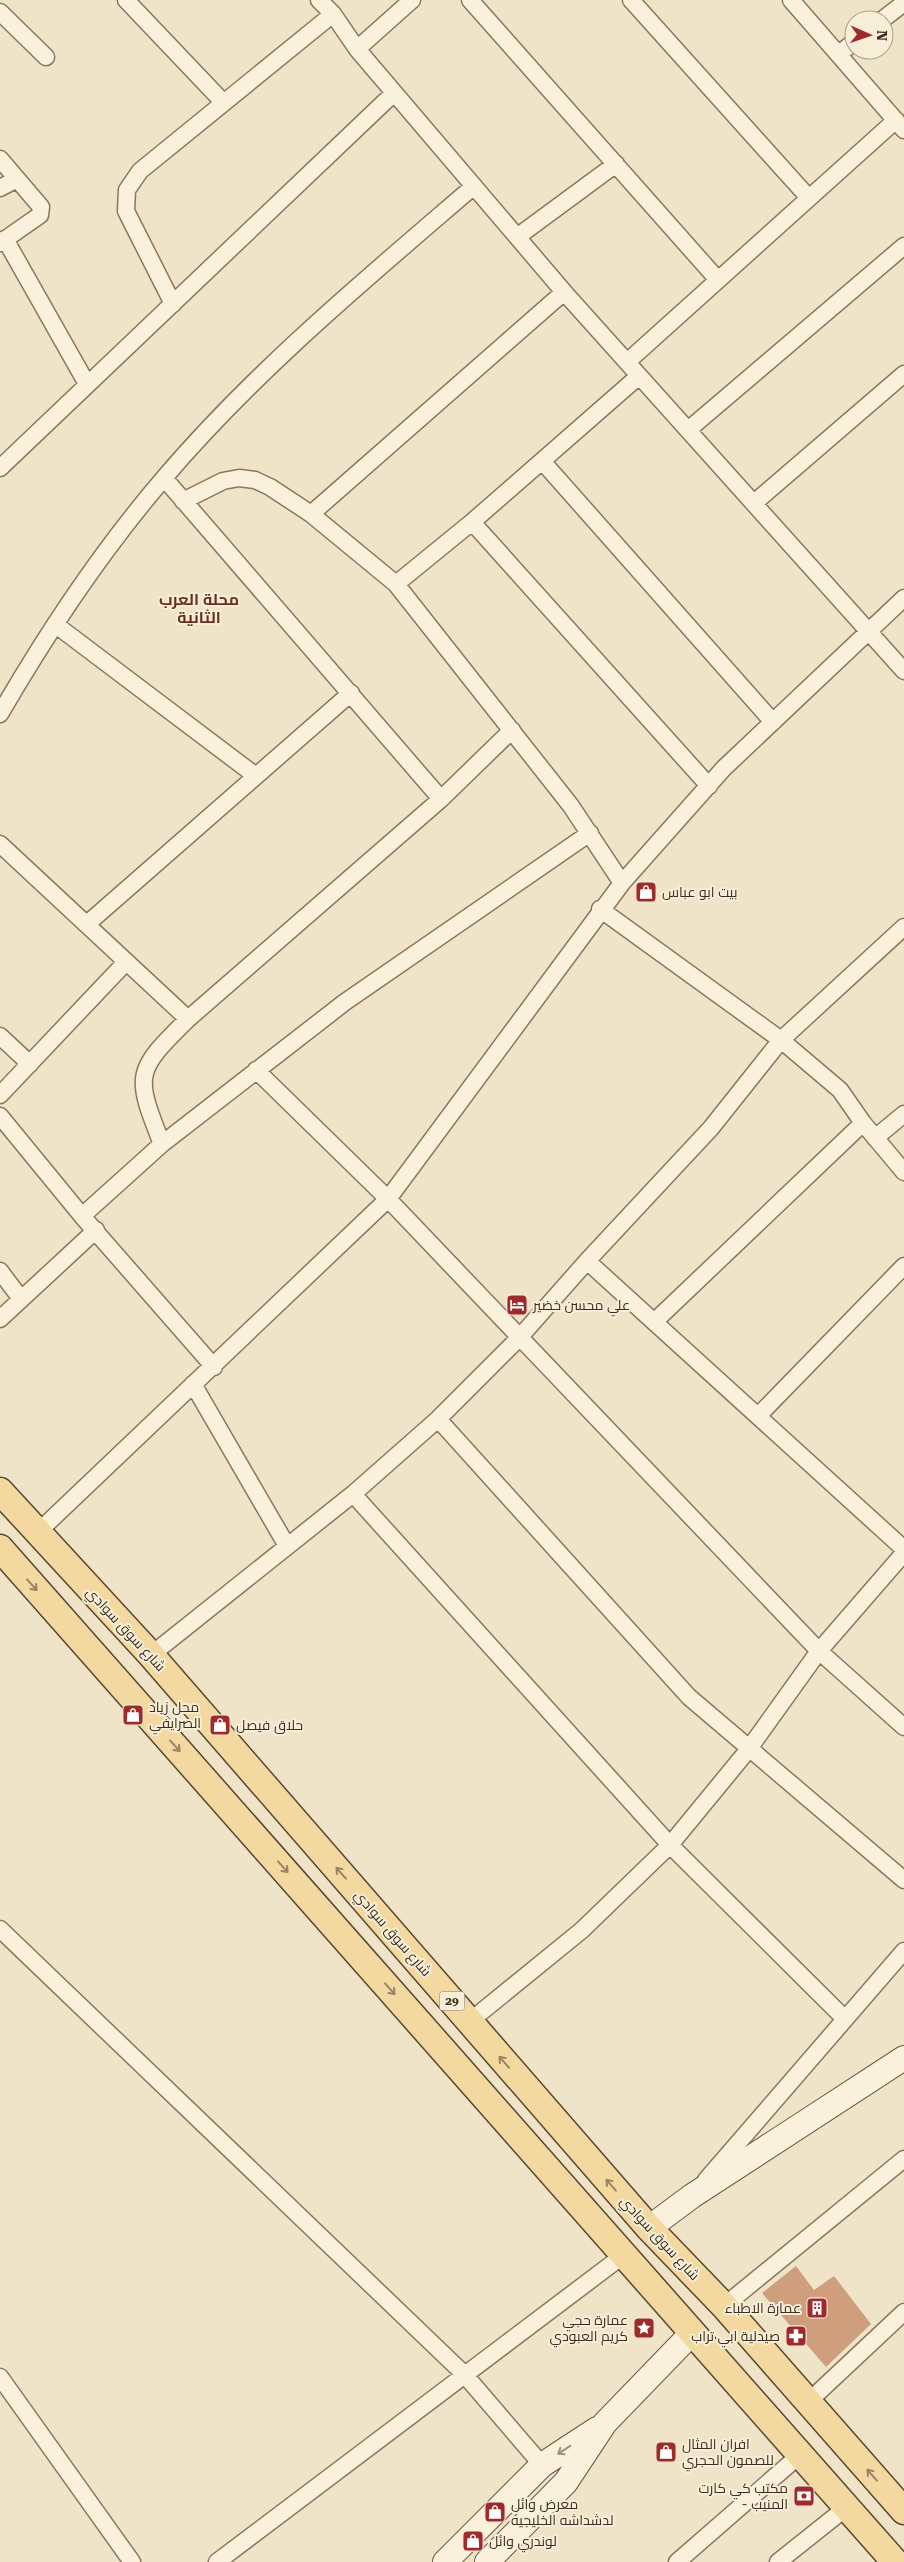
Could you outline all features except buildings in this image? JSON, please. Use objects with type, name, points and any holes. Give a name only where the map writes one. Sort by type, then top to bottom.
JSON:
[{"type":"main road","name":"شارع سوق سوادي","points":[[0,1491],[151,1655],[649,2228],[724,2306],[904,2511]]},
{"type":"main road","points":[[0,1548],[895,2562]]},
{"type":"main road","points":[[649,2228],[692,2196],[904,2058]]},
{"type":"main road","points":[[487,2562],[566,2482],[605,2424],[692,2333]]},
{"type":"main road","points":[[445,2562],[542,2465],[605,2424]]},
{"type":"street","points":[[126,0],[223,102]]},
{"type":"street","points":[[319,0],[333,14],[357,49],[564,292],[904,671]]},
{"type":"street","points":[[357,49],[412,0]]},
{"type":"street","points":[[470,0],[718,280]]},
{"type":"street","points":[[631,0],[809,198]]},
{"type":"street","points":[[627,362],[809,198],[900,125],[791,0]]},
{"type":"street","points":[[894,11],[904,3]]},
{"type":"street","points":[[0,12],[46,57]]},
{"type":"street","points":[[173,304],[126,211],[127,190],[140,171],[333,14]]},
{"type":"street","points":[[839,54],[844,50]]},
{"type":"street","points":[[0,468],[394,93]]},
{"type":"street","points":[[0,159],[42,206],[40,215],[3,241],[87,384]]},
{"type":"street","points":[[517,237],[616,164]]},
{"type":"street","points":[[0,188],[17,179]]},
{"type":"street","points":[[0,714],[56,625],[108,549],[164,478],[263,374],[344,298],[474,186]]},
{"type":"street","points":[[688,430],[904,246]]},
{"type":"street","points":[[311,514],[564,292]]},
{"type":"street","points":[[754,503],[904,374]]},
{"type":"street","points":[[396,584],[472,522],[639,376]]},
{"type":"street","points":[[542,461],[772,722]]},
{"type":"street","points":[[164,478],[441,799]]},
{"type":"street","points":[[184,500],[223,480],[238,478],[255,480],[270,487],[311,514],[396,584],[572,806],[622,882]]},
{"type":"street","points":[[472,522],[709,786]]},
{"type":"street","points":[[37,1532],[193,1384],[214,1367],[388,1199],[600,909],[622,882],[724,768],[904,598]]},
{"type":"street","points":[[56,625],[256,776]]},
{"type":"street","points":[[86,924],[350,693]]},
{"type":"street","points":[[162,1144],[144,1094],[144,1077],[149,1061],[154,1054],[188,1019],[441,799],[512,730]]},
{"type":"street","points":[[82,1216],[162,1144],[345,1002],[590,833]]},
{"type":"street","points":[[0,844],[188,1019]]},
{"type":"street","points":[[600,909],[781,1040],[840,1090],[863,1123],[904,1172]]},
{"type":"street","points":[[151,1655],[352,1494],[438,1419],[519,1338],[587,1261],[711,1128],[781,1040],[904,926]]},
{"type":"street","points":[[0,1095],[126,962]]},
{"type":"street","points":[[0,1036],[30,1064]]},
{"type":"street","points":[[256,1070],[388,1199],[819,1652],[904,1727]]},
{"type":"street","points":[[875,1138],[904,1114]]},
{"type":"street","points":[[0,1116],[82,1216],[214,1367]]},
{"type":"street","points":[[654,1322],[863,1123]]},
{"type":"street","points":[[0,1319],[96,1230]]},
{"type":"street","points":[[587,1261],[904,1549]]},
{"type":"street","points":[[758,1416],[904,1266]]},
{"type":"street","points":[[0,1271],[21,1299]]},
{"type":"street","points":[[193,1384],[287,1546]]},
{"type":"street","points":[[438,1419],[689,1697],[748,1750],[904,1880]]},
{"type":"street","points":[[352,1494],[670,1845],[844,2018]]},
{"type":"street","points":[[469,2022],[582,1930],[670,1845],[748,1750],[819,1652],[904,1553]]},
{"type":"street","points":[[3,1938],[464,2374],[542,2465]]},
{"type":"street","points":[[692,2196],[844,2018],[904,1951]]},
{"type":"street","points":[[724,2306],[904,2159]]},
{"type":"street","points":[[217,2562],[624,2254]]},
{"type":"street","points":[[808,2402],[904,2312]]},
{"type":"street","points":[[0,2377],[132,2562]]},
{"type":"street","points":[[677,2562],[801,2454]]},
{"type":"street","points":[[778,2562],[847,2507]]},
{"type":"place","name":"بيت ابو عباس","points":[[646,892]]},
{"type":"place","name":"علي محسن خضير","points":[[517,1305]]},
{"type":"place","name":"محل زياد الصرايفي","points":[[133,1715]]},
{"type":"place","name":"حلاق فيصل","points":[[220,1725]]},
{"type":"place","name":"عمارة الاطباء","points":[[817,2308]]},
{"type":"place","name":"عمارة حجي كريم العبودي","points":[[644,2328]]},
{"type":"place","name":"صيدلية ابي تراب","points":[[796,2336]]},
{"type":"place","name":"افران المثال للصمون الحجري","points":[[666,2452]]},
{"type":"place","name":"مكتب كي كارت - المنيب","points":[[804,2496]]},
{"type":"place","name":"معرض وائل لدشداشه الخليجيه","points":[[495,2512]]},
{"type":"place","name":"لوندري وائل","points":[[473,2541]]},
{"type":"district","name":"محلة العرب الثانية","points":[[199,608]]}]
